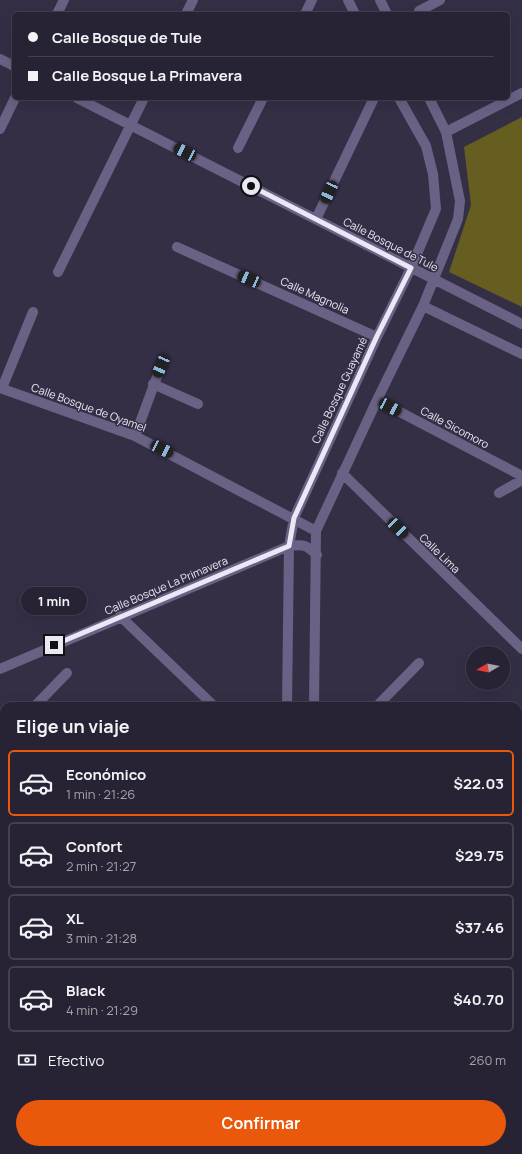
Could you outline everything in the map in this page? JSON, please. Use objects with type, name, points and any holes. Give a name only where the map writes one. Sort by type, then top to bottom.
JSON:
[{"type":"street","points":[[58,12],[64,0]]},
{"type":"street","points":[[187,12],[193,0]]},
{"type":"street","points":[[306,12],[312,0]]},
{"type":"street","points":[[348,0],[354,12]]},
{"type":"street","points":[[380,0],[386,12]]},
{"type":"street","points":[[419,11],[440,0]]},
{"type":"street","points":[[0,59],[12,65]]},
{"type":"street","points":[[510,99],[522,93]]},
{"type":"street","points":[[0,129],[14,100]]},
{"type":"street","name":"Calle Bosque de Tule","points":[[82,100],[522,324]]},
{"type":"street","points":[[58,272],[143,100]]},
{"type":"street","points":[[238,148],[262,100]]},
{"type":"street","points":[[316,219],[373,100]]},
{"type":"street","name":"Calle Bosque Guayamé","points":[[287,702],[289,546],[294,518],[377,336],[411,268],[436,209],[433,174],[426,146],[400,100]]},
{"type":"street","points":[[314,702],[317,555],[316,531],[342,473],[423,306],[458,219],[460,201],[446,132],[430,100]]},
{"type":"street","points":[[446,132],[508,100]]},
{"type":"street","name":"Calle Magnolia","points":[[177,247],[377,336]]},
{"type":"street","points":[[423,306],[522,354]]},
{"type":"street","points":[[1,388],[33,312]]},
{"type":"street","points":[[135,436],[153,384],[161,366]]},
{"type":"street","points":[[153,384],[198,404]]},
{"type":"street","name":"Calle Bosque de Oyamel","points":[[1,388],[135,436],[294,518],[316,531]]},
{"type":"street","name":"Calle Sicomoro","points":[[377,400],[522,476]]},
{"type":"street","name":"Calle Lima","points":[[342,473],[522,649]]},
{"type":"street","points":[[499,493],[522,480]]},
{"type":"street","name":"Calle Bosque La Primavera","points":[[0,669],[120,616],[289,546],[301,544],[308,546],[317,555]]},
{"type":"street","points":[[120,616],[210,702]]},
{"type":"street","points":[[381,702],[419,663]]},
{"type":"street","points":[[39,702],[67,673]]},
{"type":"shaded area","points":[[522,117],[522,307],[449,272],[471,205],[464,147]]},
{"type":"route","points":[[54,645],[289,546],[294,518],[377,336],[411,268],[251,186]]}]
